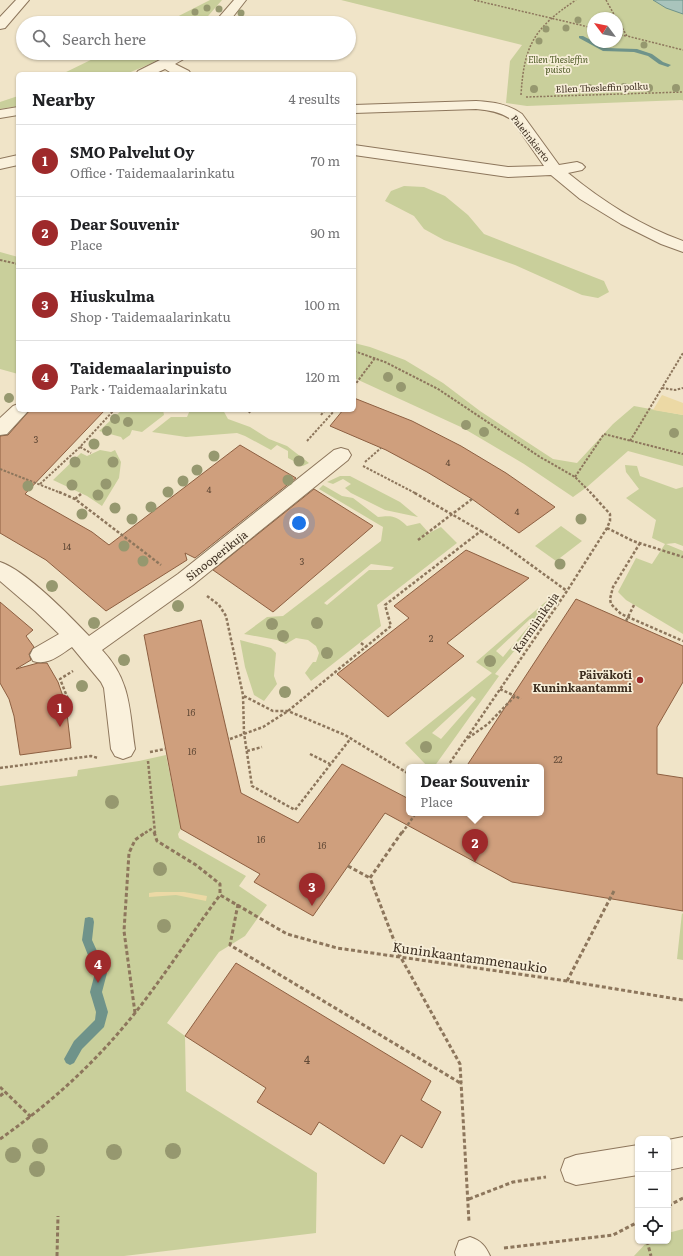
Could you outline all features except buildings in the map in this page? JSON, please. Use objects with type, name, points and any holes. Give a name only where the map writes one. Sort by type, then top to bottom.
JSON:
[{"type":"street","points":[[0,25],[12,11],[28,1]]},
{"type":"street","points":[[229,16],[242,4]]},
{"type":"street","points":[[148,72],[173,60]]},
{"type":"street","points":[[166,64],[180,72]]},
{"type":"street","name":"Paletinkierto","points":[[356,109],[476,105],[499,108],[510,112],[517,117],[537,147],[555,170],[586,196],[626,221],[683,247]]},
{"type":"street","points":[[0,114],[16,111]]},
{"type":"street","points":[[356,150],[508,172],[555,170],[576,167]]},
{"type":"street","points":[[0,164],[16,160]]},
{"type":"street","points":[[0,430],[18,412]]},
{"type":"street","name":"Sinooperikuja","points":[[41,656],[81,641],[112,632],[207,563],[341,455]]},
{"type":"street","points":[[0,570],[46,606],[81,641],[112,679],[115,688],[123,749]]},
{"type":"street","points":[[671,1154],[683,1152]]},
{"type":"street","points":[[576,1170],[635,1160]]},
{"type":"path","points":[[474,0],[587,27]]},
{"type":"path","points":[[552,19],[564,7],[576,0]]},
{"type":"path","points":[[606,0],[613,12]]},
{"type":"path","name":"Ellen Thesleffin polku","points":[[552,19],[536,37],[527,52],[523,70],[521,97],[683,92]]},
{"type":"path","points":[[623,29],[627,36]]},
{"type":"path","points":[[623,35],[683,50]]},
{"type":"path","points":[[0,260],[16,264]]},
{"type":"path","points":[[356,352],[375,358],[438,389],[540,458],[575,477],[587,487],[610,514],[610,521],[607,528],[640,543],[683,557]]},
{"type":"path","points":[[630,441],[683,353]]},
{"type":"path","points":[[356,383],[375,358]]},
{"type":"path","points":[[662,388],[675,390],[683,388]]},
{"type":"path","points":[[40,484],[80,447],[112,412]]},
{"type":"path","points":[[307,441],[333,412]]},
{"type":"path","points":[[575,477],[604,434],[683,454]]},
{"type":"path","points":[[80,447],[91,453]]},
{"type":"path","points":[[381,448],[362,465],[389,478],[481,531],[505,546],[567,591]]},
{"type":"path","points":[[0,469],[75,499],[172,573],[185,580],[219,605],[226,616],[243,695],[244,733],[252,786],[295,810],[351,738]]},
{"type":"path","points":[[75,499],[81,494]]},
{"type":"path","points":[[418,540],[472,499]]},
{"type":"path","name":"Karmiinikuja","points":[[449,764],[567,591],[607,528]]},
{"type":"path","points":[[230,739],[263,727],[288,711],[366,647],[391,626],[385,605],[481,531]]},
{"type":"path","points":[[640,543],[618,578],[610,596],[610,602],[616,610],[628,617],[683,642]]},
{"type":"path","points":[[626,621],[634,605]]},
{"type":"path","points":[[361,643],[366,647]]},
{"type":"path","points":[[66,706],[70,704],[60,679],[75,670]]},
{"type":"path","points":[[500,689],[521,699]]},
{"type":"path","points":[[243,695],[273,712],[288,711],[351,738],[406,772]]},
{"type":"path","points":[[466,740],[488,724],[515,696]]},
{"type":"path","points":[[247,751],[262,747]]},
{"type":"path","points":[[0,1139],[32,1118],[92,1062],[135,1013],[220,895],[220,884],[196,865],[157,842],[153,828],[148,752],[165,749]]},
{"type":"path","points":[[310,754],[330,764]]},
{"type":"path","points":[[0,768],[69,758]]},
{"type":"path","points":[[370,878],[414,816]]},
{"type":"path","points":[[135,1013],[124,931],[129,852],[135,840],[153,828]]},
{"type":"path","points":[[348,866],[370,878],[400,956],[460,1064],[472,1254],[614,1235],[635,1224]]},
{"type":"path","points":[[567,981],[614,891]]},
{"type":"path","name":"Kuninkaantammenaukio","points":[[220,895],[238,904],[287,934],[337,948],[567,981],[683,1000]]},
{"type":"path","points":[[238,904],[230,945],[462,1084]]},
{"type":"path","points":[[0,1087],[32,1118]]},
{"type":"path","points":[[0,1096],[5,1092]]},
{"type":"path","points":[[469,1199],[513,1182],[576,1170]]},
{"type":"path","points":[[671,1204],[683,1198]]},
{"type":"path","points":[[57,1256],[58,1216]]},
{"type":"path","points":[[648,1244],[651,1256]]},
{"type":"green space","points":[[210,0],[222,0],[208,16],[179,16]]},
{"type":"green space","name":"Ellen Thesleffin puisto","points":[[341,0],[683,0],[683,101],[527,106],[506,103],[510,61],[522,45]]},
{"type":"green space","points":[[91,60],[157,60],[131,72],[66,72]]},
{"type":"green space","points":[[16,97],[16,106],[0,109],[0,102]]},
{"type":"green space","points":[[404,186],[424,187],[445,196],[468,215],[484,234],[604,281],[609,292],[598,298],[582,295],[515,265],[444,240],[424,229],[414,216],[385,201],[391,191]]},
{"type":"green space","points":[[0,252],[16,256],[16,373],[0,369]]},
{"type":"green space","points":[[356,344],[405,360],[443,383],[480,411],[553,459],[577,463],[613,424],[634,406],[683,415],[683,466],[628,451],[587,487],[573,497],[524,464],[463,428],[356,379]]},
{"type":"green space","points":[[120,412],[163,412],[164,415],[142,432],[132,430],[130,435],[123,440],[121,437],[99,431]]},
{"type":"green space","points":[[189,412],[224,412],[228,419],[250,427],[269,439],[287,446],[309,463],[303,466],[288,458],[288,451],[277,445],[271,450],[237,433],[186,437],[152,432],[171,417],[187,417]]},
{"type":"green space","points":[[100,450],[111,452],[115,450],[121,462],[119,478],[102,506],[87,496],[53,480],[81,453],[87,456]]},
{"type":"green space","points":[[625,465],[637,466],[640,476],[676,489],[683,487],[683,546],[675,543],[666,544],[683,551],[683,634],[626,600],[618,592],[636,558],[652,564],[665,544],[652,538],[656,520],[626,498],[639,489],[626,472]]},
{"type":"green space","points":[[340,476],[350,476],[400,502],[418,517],[385,510],[351,493],[345,488],[351,484],[343,479],[333,484],[327,482]]},
{"type":"green space","points":[[323,485],[342,496],[353,498],[378,517],[394,517],[407,526],[420,523],[428,532],[423,536],[441,527],[457,543],[377,605],[381,626],[311,681],[305,673],[313,662],[316,662],[319,653],[316,646],[308,640],[296,638],[286,644],[277,640],[244,634],[267,617],[283,616],[381,541],[383,527],[319,489]],"holes":[[[371,564],[394,567],[391,570],[369,570],[327,605],[324,603]]]},
{"type":"green space","points":[[561,526],[582,541],[556,561],[535,546]]},
{"type":"green space","points":[[550,598],[556,601],[495,674],[499,676],[436,764],[425,764],[405,743],[492,673],[476,662]],"holes":[[[530,619],[533,621],[503,657],[496,651]],[[472,696],[476,699],[441,739],[432,733]]]},
{"type":"green space","points":[[240,640],[271,648],[276,653],[274,676],[277,684],[264,701],[254,695],[245,667]]},
{"type":"green space","points":[[166,755],[181,829],[178,834],[179,838],[246,876],[239,886],[267,905],[245,936],[219,952],[167,1023],[185,1036],[186,1091],[317,1173],[316,1233],[124,1256],[0,1256],[0,786],[77,776],[78,770],[139,761]]},
{"type":"green space","points":[[682,913],[683,914],[683,960],[677,959]]},
{"type":"green space","points":[[683,1229],[683,1256],[634,1256],[645,1244],[671,1244],[671,1232]]},
{"type":"sand","points":[[662,395],[683,403],[683,415],[653,410]]},
{"type":"sand","points":[[184,892],[207,896],[206,901],[176,895],[149,897],[149,893]]},
{"type":"water","points":[[653,0],[683,0],[683,14],[666,8]]},
{"type":"waterway","points":[[581,37],[605,50],[635,50],[650,55],[661,63],[668,65]]},
{"type":"waterway","points":[[70,1059],[78,1045],[100,1023],[102,1012],[96,992],[101,973],[87,940],[89,922]]},
{"type":"place","name":"Päiväkoti Kuninkaantammi","points":[[640,680]]},
{"type":"place","name":"SMO Palvelut Oy","points":[[60,727]]},
{"type":"place","name":"Dear Souvenir","points":[[475,862]]},
{"type":"place","name":"Hiuskulma","points":[[312,906]]},
{"type":"place","name":"Taidemaalarinpuisto","points":[[98,983]]}]
